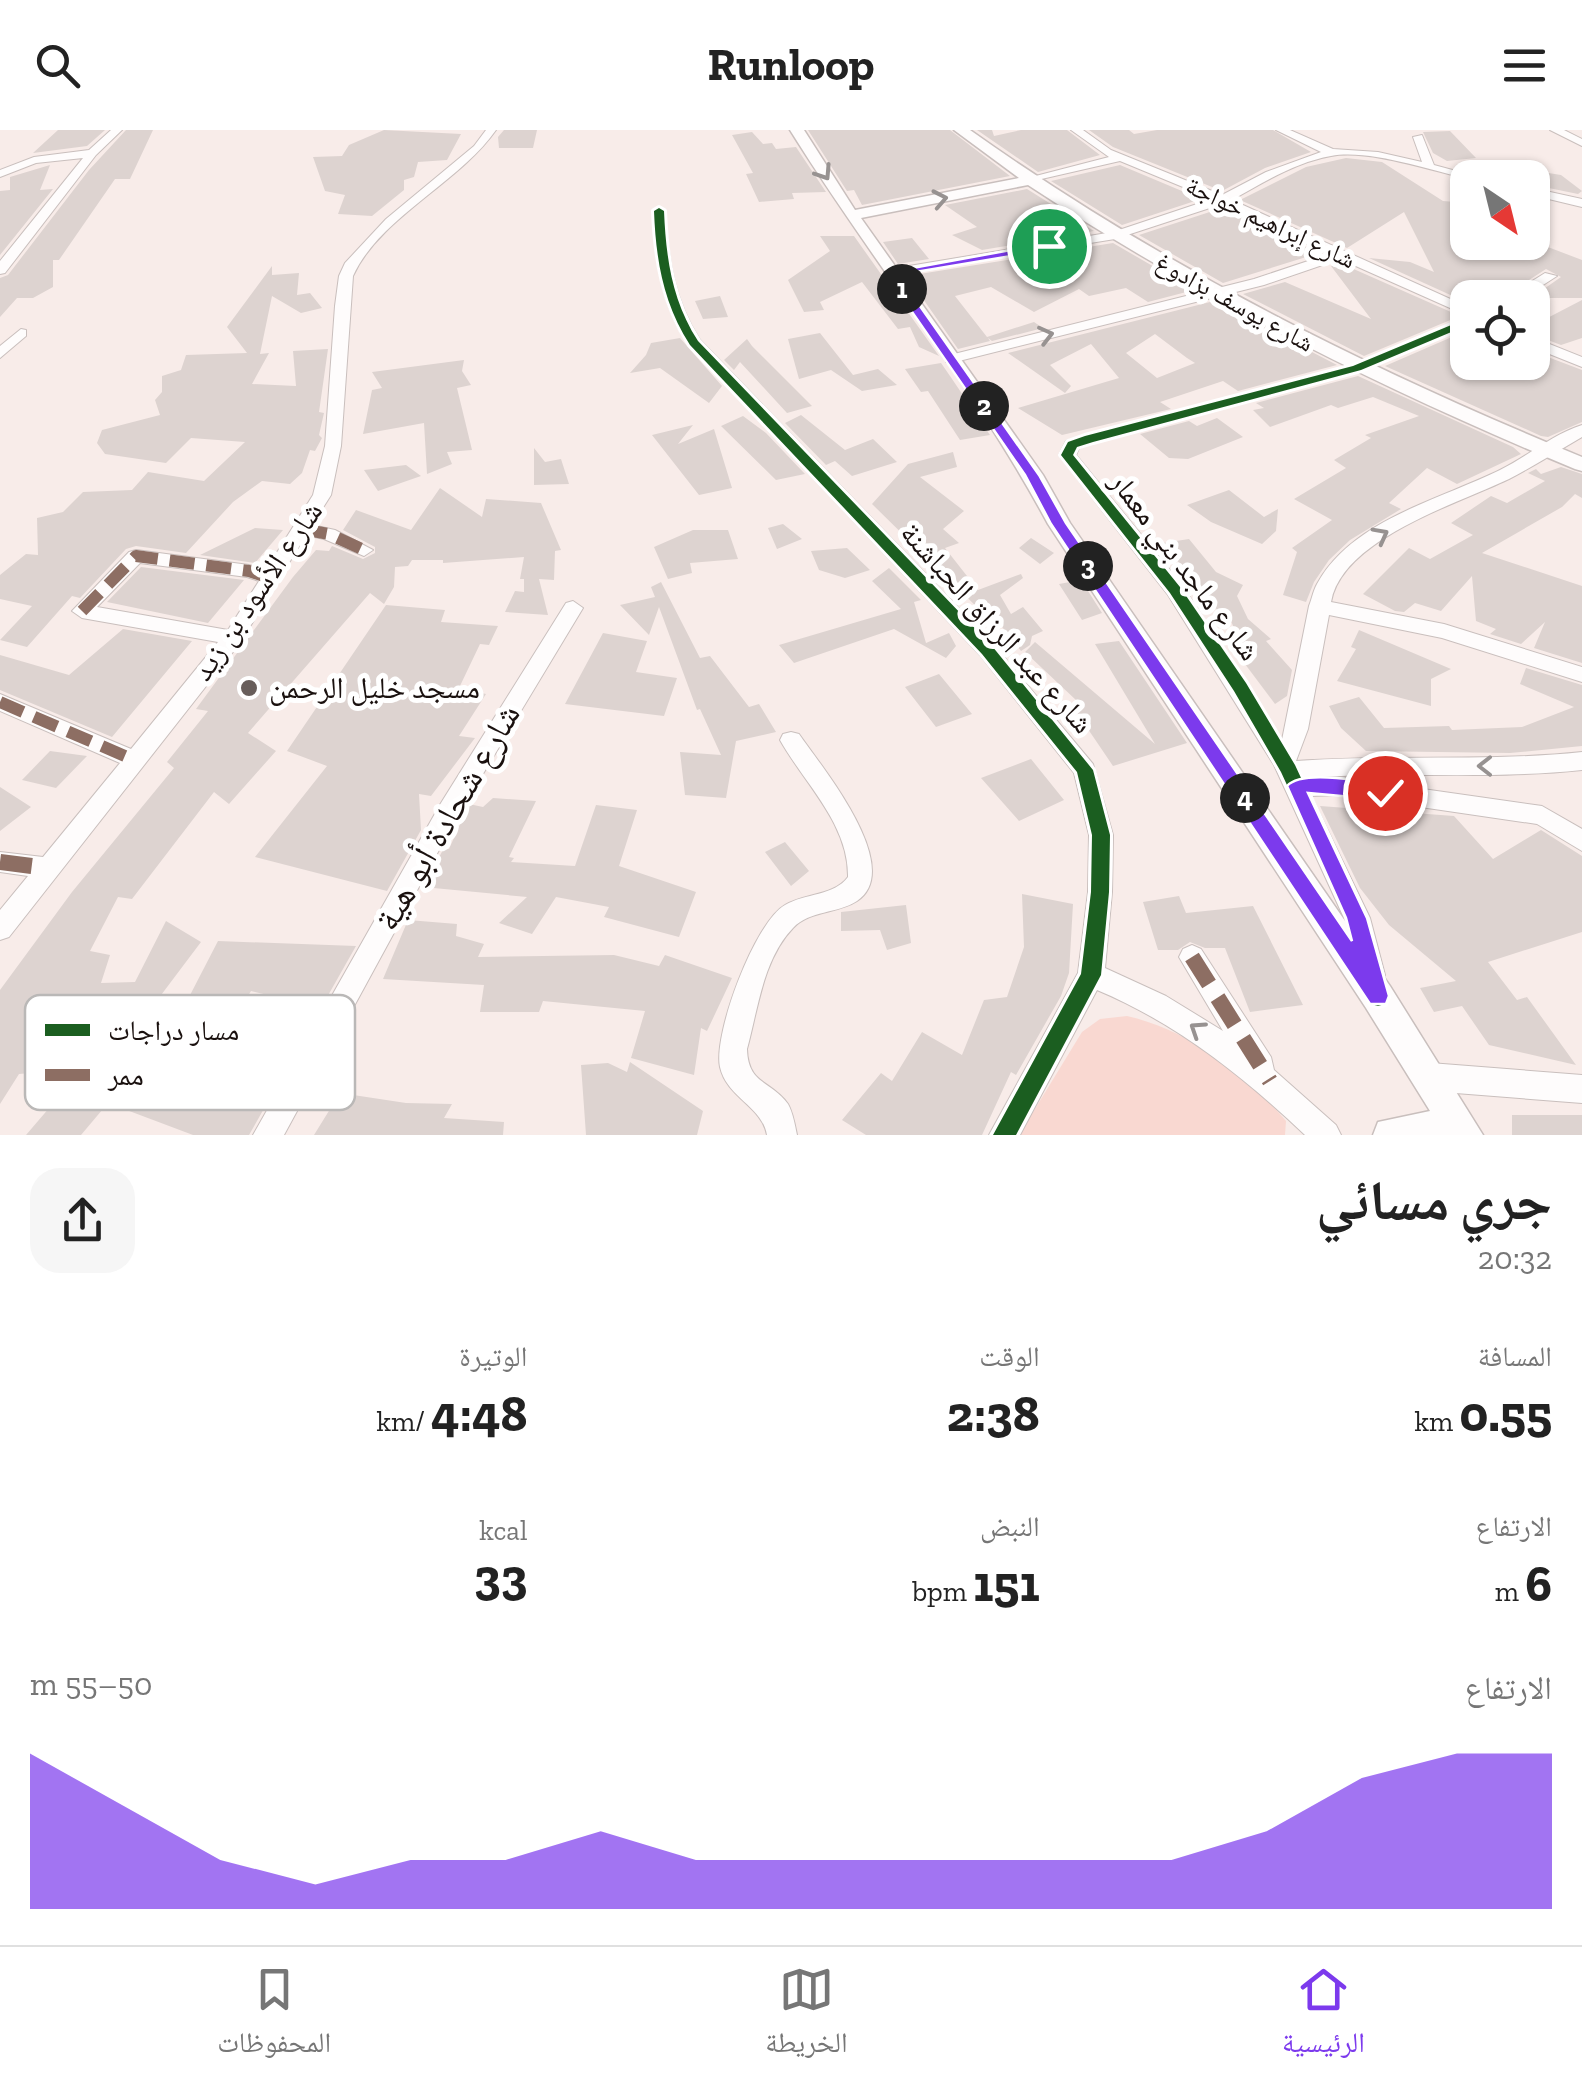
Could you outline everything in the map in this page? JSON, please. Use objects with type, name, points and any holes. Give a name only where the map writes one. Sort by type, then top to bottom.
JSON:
[{"type":"main road","points":[[797,130],[1378,996],[1462,1130],[1391,1135]]},
{"type":"main road","name":"شارع يوسف بزادوغ","points":[[961,130],[1028,181],[1290,335],[1582,465]]},
{"type":"main road","points":[[851,215],[1028,181]]},
{"type":"street","points":[[2,266],[92,153],[118,130]]},
{"type":"street","name":"شارع الأسود بن زيد","points":[[0,929],[233,638],[302,529],[322,494],[329,472],[346,276],[376,235],[478,148],[491,130]]},
{"type":"street","name":"شارع إبراهيم خواجة","points":[[1076,130],[1107,152],[1450,304]]},
{"type":"street","points":[[1280,130],[1330,152],[1368,154],[1450,171]]},
{"type":"street","points":[[1559,130],[1582,132]]},
{"type":"street","points":[[1559,130],[1582,143]]},
{"type":"street","points":[[1418,138],[1429,166]]},
{"type":"street","points":[[891,273],[1115,235],[1222,200],[1254,181],[1330,152]]},
{"type":"street","points":[[0,174],[34,160],[92,153]]},
{"type":"street","points":[[1028,181],[1122,157]]},
{"type":"street","points":[[1550,195],[1582,203]]},
{"type":"street","name":"شارع عبد الرزاق الحباشنة","points":[[660,212],[665,283],[676,316],[694,343],[987,650],[1085,770],[1100,836],[1100,892],[1091,975],[1004,1135]]},
{"type":"street","points":[[951,358],[1272,279],[1342,254]]},
{"type":"street","points":[[1543,280],[1550,276]]},
{"type":"street","points":[[1358,368],[1450,329]]},
{"type":"street","points":[[0,354],[21,333]]},
{"type":"street","points":[[1550,348],[1582,362]]},
{"type":"street","name":"شارع ماجد بني معمار","points":[[1290,773],[1230,670],[1176,590],[1067,455],[1072,446],[1089,439],[1358,368]]},
{"type":"street","points":[[1378,996],[1357,918],[1290,773],[1319,606],[1336,569],[1368,542],[1582,430]]},
{"type":"street","points":[[302,529],[329,534],[364,550]]},
{"type":"street","points":[[233,638],[82,611],[136,556],[249,571],[270,578]]},
{"type":"street","points":[[1319,606],[1459,635],[1582,675]]},
{"type":"street","name":"شارع شحادة أبو هية","points":[[346,995],[449,810],[574,608]]},
{"type":"street","points":[[0,702],[134,760]]},
{"type":"street","points":[[782,1135],[778,1114],[740,1084],[732,1062],[762,955],[775,930],[797,909],[851,892],[864,870],[850,832],[791,740]]},
{"type":"street","points":[[1290,773],[1358,766],[1536,766],[1582,760]]},
{"type":"street","points":[[1290,773],[1339,786],[1542,815],[1582,841]]},
{"type":"street","points":[[0,862],[48,868]]},
{"type":"street","points":[[1192,957],[1270,1081]]},
{"type":"street","points":[[1091,975],[1141,996],[1181,1019],[1270,1081],[1326,1135]]},
{"type":"street","points":[[1430,1077],[1582,1090]]},
{"type":"street","name":"شارع شحادة أبو هية","points":[[268,1135],[282,1110]]},
{"type":"shaded area","points":[[1127,1016],[1194,1043],[1234,1070],[1286,1121],[1285,1135],[1019,1135],[1082,1032],[1100,1019]]},
{"type":"building","points":[[58,130],[105,130],[87,146],[33,153]]},
{"type":"building","points":[[126,130],[153,130],[130,179],[115,179],[59,260],[53,260],[53,287],[33,298],[17,298],[0,317],[0,278],[8,275],[89,170]]},
{"type":"building","points":[[384,130],[461,134],[447,160],[418,162],[414,177],[404,180],[404,190],[372,216],[338,214],[345,195],[325,191],[313,157],[342,156],[349,145]]},
{"type":"building","points":[[504,130],[537,130],[533,148],[499,148],[498,137]]},
{"type":"building","points":[[808,130],[950,130],[1010,176],[862,205],[854,190],[847,191]]},
{"type":"building","points":[[977,130],[992,130],[994,136],[1021,130],[1067,130],[1100,155],[1038,172]]},
{"type":"building","points":[[1089,130],[1129,130],[1134,134],[1157,130],[1273,130],[1311,152],[1265,168],[1222,191],[1113,147]]},
{"type":"building","points":[[1450,131],[1476,158],[1447,161],[1433,153],[1423,132]]},
{"type":"building","points":[[752,132],[763,144],[772,143],[776,149],[796,147],[826,192],[792,193],[794,199],[759,202],[746,174],[753,173],[732,135]]},
{"type":"building","points":[[1346,158],[1382,162],[1443,201],[1450,202],[1450,260],[1550,260],[1550,248],[1582,260],[1582,298],[1550,298],[1550,285],[1561,277],[1546,269],[1529,280],[1450,280],[1450,295],[1369,258],[1410,262],[1434,272],[1404,212],[1347,248],[1240,200],[1306,167]]},
{"type":"building","points":[[50,165],[40,190],[53,189],[0,255],[0,191],[10,190],[10,177]]},
{"type":"building","points":[[1120,165],[1201,199],[1122,225],[1051,181]]},
{"type":"building","points":[[1550,173],[1561,175],[1582,191],[1578,194],[1550,188]]},
{"type":"building","points":[[1027,189],[1094,231],[982,250],[952,235],[977,227],[945,205]]},
{"type":"building","points":[[1222,208],[1319,253],[1223,283],[1139,235]]},
{"type":"building","points":[[820,236],[854,236],[939,356],[919,347],[910,327],[898,329],[862,282],[820,302],[824,310],[804,312],[788,280],[830,251]]},
{"type":"building","points":[[912,238],[929,259],[898,264],[883,242]]},
{"type":"building","points":[[1113,243],[1194,290],[1148,302],[1126,288],[1089,296],[1079,289],[1034,312],[991,287],[955,296],[987,337],[1034,322],[1043,328],[992,341],[988,338],[990,341],[958,349],[907,276]]},
{"type":"building","points":[[1340,263],[1450,312],[1450,320],[1364,356],[1243,294],[1285,282],[1371,319],[1331,266]]},
{"type":"building","points":[[272,266],[272,275],[299,273],[297,295],[310,293],[322,308],[301,313],[272,296],[260,354],[269,353],[252,384],[296,386],[293,351],[328,349],[319,412],[324,413],[319,435],[322,438],[315,451],[310,450],[302,473],[290,484],[262,481],[233,502],[186,553],[136,546],[126,549],[80,598],[72,596],[27,647],[0,640],[32,606],[0,599],[0,575],[26,554],[38,555],[37,518],[63,512],[83,492],[132,490],[148,472],[204,481],[245,442],[191,438],[166,463],[105,454],[97,443],[102,430],[160,415],[155,400],[162,392],[162,376],[181,370],[186,355],[247,353],[227,327]]},
{"type":"building","points":[[720,296],[728,317],[703,319],[695,301]]},
{"type":"building","points":[[1582,300],[1582,338],[1561,345],[1550,341],[1550,317]]},
{"type":"building","points":[[1214,301],[1337,365],[1238,391],[1223,381],[1160,402],[1171,409],[1062,435],[1018,408],[1119,378],[1091,344],[1050,365],[1071,386],[1065,393],[1008,353]],"holes":[[[1155,334],[1195,363],[1157,378],[1126,353]]]},
{"type":"building","points":[[820,333],[853,375],[878,369],[897,385],[862,391],[831,370],[799,379],[788,339]]},
{"type":"building","points":[[680,338],[722,386],[709,403],[660,368],[630,373],[651,343]]},
{"type":"building","points":[[1450,338],[1450,380],[1550,380],[1550,358],[1582,370],[1582,422],[1548,437],[1541,436],[1385,366]]},
{"type":"building","points":[[747,339],[812,406],[787,413],[740,362],[734,370],[724,360]]},
{"type":"building","points":[[464,360],[462,371],[471,385],[457,388],[472,450],[447,452],[452,464],[427,474],[424,423],[363,434],[372,390],[382,388],[372,372]]},
{"type":"building","points":[[941,363],[990,435],[960,440],[928,391],[921,392],[905,369]]},
{"type":"building","points":[[1358,376],[1521,454],[1457,484],[1427,468],[1389,503],[1401,509],[1350,540],[1329,560],[1306,602],[1283,595],[1297,552],[1292,548],[1332,520],[1294,499],[1346,468],[1334,460],[1371,438],[1365,435],[1419,416],[1373,397],[1338,408],[1331,405],[1270,427],[1253,410],[1264,408],[1256,403]]},
{"type":"building","points":[[801,415],[845,450],[873,439],[897,462],[852,476],[835,461],[826,465],[785,423]]},
{"type":"building","points":[[743,416],[766,433],[805,474],[776,480],[721,426]]},
{"type":"building","points":[[1217,418],[1243,437],[1188,459],[1169,458],[1140,434],[1189,421],[1197,426]]},
{"type":"building","points":[[693,425],[678,444],[714,429],[732,488],[699,495],[652,435]]},
{"type":"building","points":[[534,448],[545,462],[561,459],[569,484],[534,485]]},
{"type":"building","points":[[953,452],[957,467],[920,477],[964,511],[943,529],[959,543],[945,548],[978,590],[1021,574],[1023,578],[1000,595],[1011,614],[1023,607],[1043,631],[1032,636],[1030,645],[1021,651],[992,614],[986,616],[872,504],[908,464]]},
{"type":"building","points":[[406,465],[421,476],[378,491],[364,470]]},
{"type":"building","points":[[1561,467],[1582,474],[1582,498],[1575,494],[1562,507],[1482,553],[1582,586],[1582,663],[1534,648],[1545,622],[1521,644],[1490,634],[1496,629],[1476,621],[1472,576],[1441,611],[1415,603],[1404,612],[1395,611],[1363,594],[1409,548],[1430,559],[1473,535],[1451,523],[1491,496],[1507,503],[1545,481],[1528,473],[1536,469],[1541,474]]},
{"type":"building","points":[[440,488],[482,517],[486,499],[541,503],[561,550],[555,551],[554,580],[539,579],[548,615],[505,612],[515,591],[524,592],[524,579],[520,579],[524,557],[443,563],[412,560],[408,566],[395,567],[394,587],[384,604],[370,593],[248,733],[276,751],[229,804],[214,792],[132,899],[118,897],[90,951],[110,955],[101,983],[135,982],[166,921],[201,942],[161,995],[25,995],[25,1073],[19,1074],[0,1104],[0,990],[72,892],[174,768],[167,762],[208,711],[196,709],[316,550],[329,551],[332,546],[363,559],[375,553],[375,547],[343,530],[356,510],[411,530]]},
{"type":"building","points":[[1229,490],[1264,517],[1278,509],[1276,531],[1262,544],[1211,522],[1187,505]]},
{"type":"building","points":[[783,524],[802,539],[777,549],[768,528]]},
{"type":"building","points":[[255,528],[283,530],[255,563],[200,555]]},
{"type":"building","points":[[693,530],[728,530],[738,559],[690,563],[692,573],[668,579],[654,547]]},
{"type":"building","points":[[1031,538],[1054,553],[1040,564],[1019,548]]},
{"type":"building","points":[[1189,539],[1216,572],[1243,585],[1237,596],[1248,619],[1271,639],[1266,641],[1292,670],[1287,696],[1275,704],[1239,656],[1245,654],[1231,621],[1227,622],[1163,543]]},
{"type":"building","points":[[847,548],[870,570],[845,578],[819,570],[811,551]]},
{"type":"building","points":[[141,567],[244,580],[208,623],[107,602]]},
{"type":"building","points":[[889,568],[921,600],[914,602],[926,643],[949,633],[956,646],[946,658],[894,629],[794,663],[779,645],[901,609],[872,581]]},
{"type":"building","points":[[1081,580],[1102,613],[1082,620],[1059,584]]},
{"type":"building","points":[[661,582],[700,658],[710,656],[749,707],[759,704],[776,732],[736,741],[726,798],[685,795],[680,752],[721,755],[700,709],[697,710],[659,607],[649,635],[620,605],[655,597],[651,587]]},
{"type":"building","points":[[386,605],[445,610],[441,622],[498,626],[489,645],[480,644],[459,688],[486,694],[459,736],[475,738],[431,796],[419,794],[421,830],[387,891],[255,857],[327,766],[287,751]]},
{"type":"building","points":[[123,629],[192,641],[112,737],[0,690],[0,655],[69,675]]},
{"type":"building","points":[[1359,630],[1451,669],[1431,679],[1431,706],[1337,681],[1356,649],[1351,647]]},
{"type":"building","points":[[603,633],[647,641],[636,672],[677,678],[664,716],[565,704]]},
{"type":"building","points":[[1119,641],[1187,743],[1113,766],[1071,704],[1077,701],[1025,652],[1035,642],[1155,744],[1095,644]]},
{"type":"building","points":[[1526,668],[1582,685],[1582,746],[1510,753],[1366,751],[1341,728],[1329,706],[1359,697],[1384,728],[1449,726],[1452,730],[1522,727],[1574,707],[1520,684]]},
{"type":"building","points":[[939,674],[972,714],[936,727],[905,687]]},
{"type":"building","points":[[50,751],[87,756],[56,788],[22,780]]},
{"type":"building","points":[[1031,759],[1064,800],[1019,821],[981,778]]},
{"type":"building","points":[[0,787],[31,807],[0,831]]},
{"type":"building","points":[[493,798],[536,801],[509,857],[514,858],[511,862],[575,866],[596,805],[637,810],[619,866],[696,892],[679,937],[604,917],[609,907],[556,897],[532,934],[499,923],[527,897],[423,887],[444,848],[449,849],[469,804],[483,807]]},
{"type":"building","points":[[1320,806],[1454,816],[1493,859],[1541,830],[1582,856],[1582,932],[1488,962],[1517,1000],[1527,997],[1576,1065],[1489,1045],[1462,1006],[1434,1012],[1420,988],[1456,981],[1389,925],[1360,888]]},
{"type":"building","points":[[785,842],[809,871],[791,886],[765,852]]},
{"type":"building","points":[[1022,894],[1073,904],[1069,973],[1061,996],[1016,1075],[1011,1072],[982,1135],[866,1135],[842,1120],[881,1073],[892,1081],[922,1032],[962,1055],[984,1000],[1007,997],[1024,947]]},
{"type":"building","points":[[1179,896],[1186,913],[1253,906],[1303,1005],[1250,1012],[1225,948],[1205,948],[1190,942],[1178,950],[1158,950],[1143,902]]},
{"type":"building","points":[[906,905],[911,943],[887,950],[880,930],[841,931],[841,912]]},
{"type":"building","points":[[408,920],[457,924],[456,936],[484,944],[478,957],[614,955],[659,966],[665,955],[732,978],[707,1031],[701,1028],[694,1075],[631,1058],[645,1011],[543,1001],[539,1012],[480,1012],[484,985],[383,979]]},
{"type":"building","points":[[218,941],[356,946],[328,995],[268,995],[251,991],[249,995],[190,995]]},
{"type":"building","points":[[630,1062],[703,1111],[697,1135],[586,1135],[581,1065],[608,1063],[627,1072]]},
{"type":"building","points":[[355,1095],[406,1103],[452,1104],[444,1118],[504,1122],[503,1135],[314,1135],[329,1110],[355,1110]]},
{"type":"building","points":[[47,1110],[102,1110],[81,1135],[26,1135]]},
{"type":"building","points":[[127,1110],[263,1110],[249,1135],[193,1135]]},
{"type":"building","points":[[1512,1115],[1582,1115],[1582,1135],[1512,1135]]},
{"type":"marked path","points":[[302,529],[329,534],[364,550]]},
{"type":"marked path","points":[[82,611],[136,556],[249,571],[270,578]]},
{"type":"marked path","points":[[0,702],[134,760]]},
{"type":"marked path","points":[[0,862],[47,868]]},
{"type":"marked path","points":[[1192,957],[1270,1081]]},
{"type":"cycle path","points":[[659,211],[666,280],[684,328],[694,343],[987,650],[1085,770],[1101,835],[1100,892],[1091,975],[1004,1135]]},
{"type":"cycle path","points":[[1378,997],[1357,918],[1289,770],[1240,687],[1175,590],[1067,455],[1072,445],[1089,439],[1357,368],[1450,329]]},
{"type":"place","name":"مسجد خليل الرحمن","points":[[249,688]]},
{"type":"route","points":[[1049,246],[891,273],[1032,475],[1059,524],[1378,996],[1357,918],[1296,786],[1320,784],[1385,793]]}]
